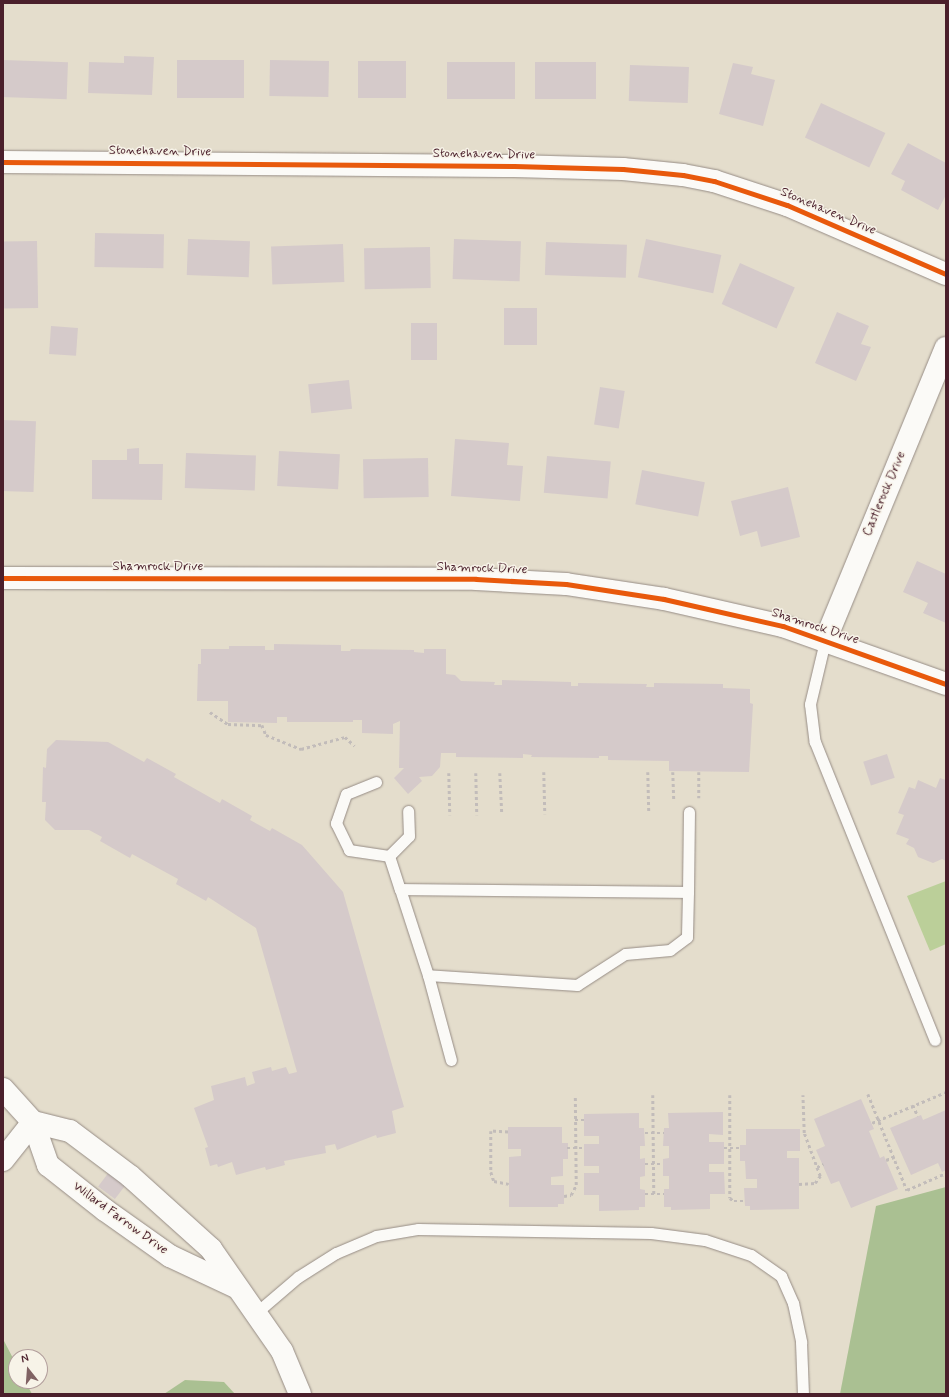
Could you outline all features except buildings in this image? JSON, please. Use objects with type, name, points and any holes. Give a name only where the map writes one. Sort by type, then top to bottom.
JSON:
[{"type":"street","name":"Stonehaven Drive","points":[[3,162],[514,166],[623,170],[683,175],[714,181],[787,205],[946,274]]},
{"type":"street","name":"Castlerock Drive","points":[[825,641],[946,348]]},
{"type":"street","name":"Shamrock Drive","points":[[3,578],[476,579],[566,584],[671,600],[783,626],[946,684]]},
{"type":"street","name":"Willard Farrow Drive","points":[[3,1089],[34,1122],[48,1165],[105,1210],[170,1256],[236,1287]]},
{"type":"street","name":"Willard Farrow Drive","points":[[34,1122],[70,1131],[130,1176],[211,1249],[236,1287],[257,1312],[282,1350],[300,1394]]},
{"type":"street","points":[[3,1160],[34,1122]]},
{"type":"lane","points":[[825,641],[810,704],[815,742],[935,1040]]},
{"type":"lane","points":[[376,782],[346,794],[336,823],[349,850],[389,856]]},
{"type":"lane","points":[[389,856],[408,836],[408,811]]},
{"type":"lane","points":[[428,975],[577,985],[625,954],[670,950],[687,937],[689,812]]},
{"type":"lane","points":[[389,856],[428,975],[451,1060]]},
{"type":"lane","points":[[400,889],[688,892]]},
{"type":"lane","points":[[257,1312],[298,1277],[336,1253],[376,1236],[418,1229],[650,1233],[705,1240],[751,1255],[781,1276],[793,1302],[801,1342],[803,1394]]},
{"type":"path","points":[[210,712],[228,724],[262,725],[266,735],[301,749],[345,737],[355,746]]},
{"type":"path","points":[[544,772],[545,814]]},
{"type":"path","points":[[648,772],[649,813]]},
{"type":"path","points":[[673,772],[674,806]]},
{"type":"path","points":[[699,772],[699,806]]},
{"type":"path","points":[[449,773],[450,815]]},
{"type":"path","points":[[476,773],[477,815]]},
{"type":"path","points":[[500,773],[502,814]]},
{"type":"path","points":[[872,1123],[946,1092]]},
{"type":"path","points":[[868,1094],[908,1190],[946,1174]]},
{"type":"path","points":[[564,1196],[571,1195],[575,1189],[575,1095]]},
{"type":"path","points":[[654,1095],[654,1194]]},
{"type":"path","points":[[730,1095],[730,1178],[732,1201],[745,1201]]},
{"type":"path","points":[[799,1184],[816,1183],[819,1180],[817,1167],[804,1134],[803,1095]]},
{"type":"path","points":[[913,1105],[918,1116]]},
{"type":"path","points":[[575,1120],[584,1120]]},
{"type":"path","points":[[508,1132],[491,1132],[491,1172],[494,1181],[509,1184]]},
{"type":"path","points":[[644,1134],[664,1133]]},
{"type":"path","points":[[567,1148],[584,1148]]},
{"type":"path","points":[[724,1148],[740,1148]]},
{"type":"path","points":[[886,1160],[894,1157]]},
{"type":"path","points":[[645,1164],[663,1164]]},
{"type":"path","points":[[817,1167],[823,1164]]},
{"type":"path","points":[[724,1178],[730,1178]]},
{"type":"path","points":[[645,1194],[664,1194]]},
{"type":"green space","points":[[946,881],[946,944],[930,951],[907,896]]},
{"type":"green space","points":[[946,1187],[946,1394],[840,1394],[876,1206]]},
{"type":"green space","points":[[3,1339],[8,1349],[8,1389],[29,1389],[32,1394],[3,1394]]},
{"type":"green space","points":[[185,1380],[224,1382],[235,1394],[164,1394]]},
{"type":"cycle path","points":[[3,162],[514,166],[623,169],[683,175],[714,181],[787,205],[946,274]]},
{"type":"cycle path","points":[[3,578],[476,579],[566,584],[664,599],[783,626],[946,684]]}]
